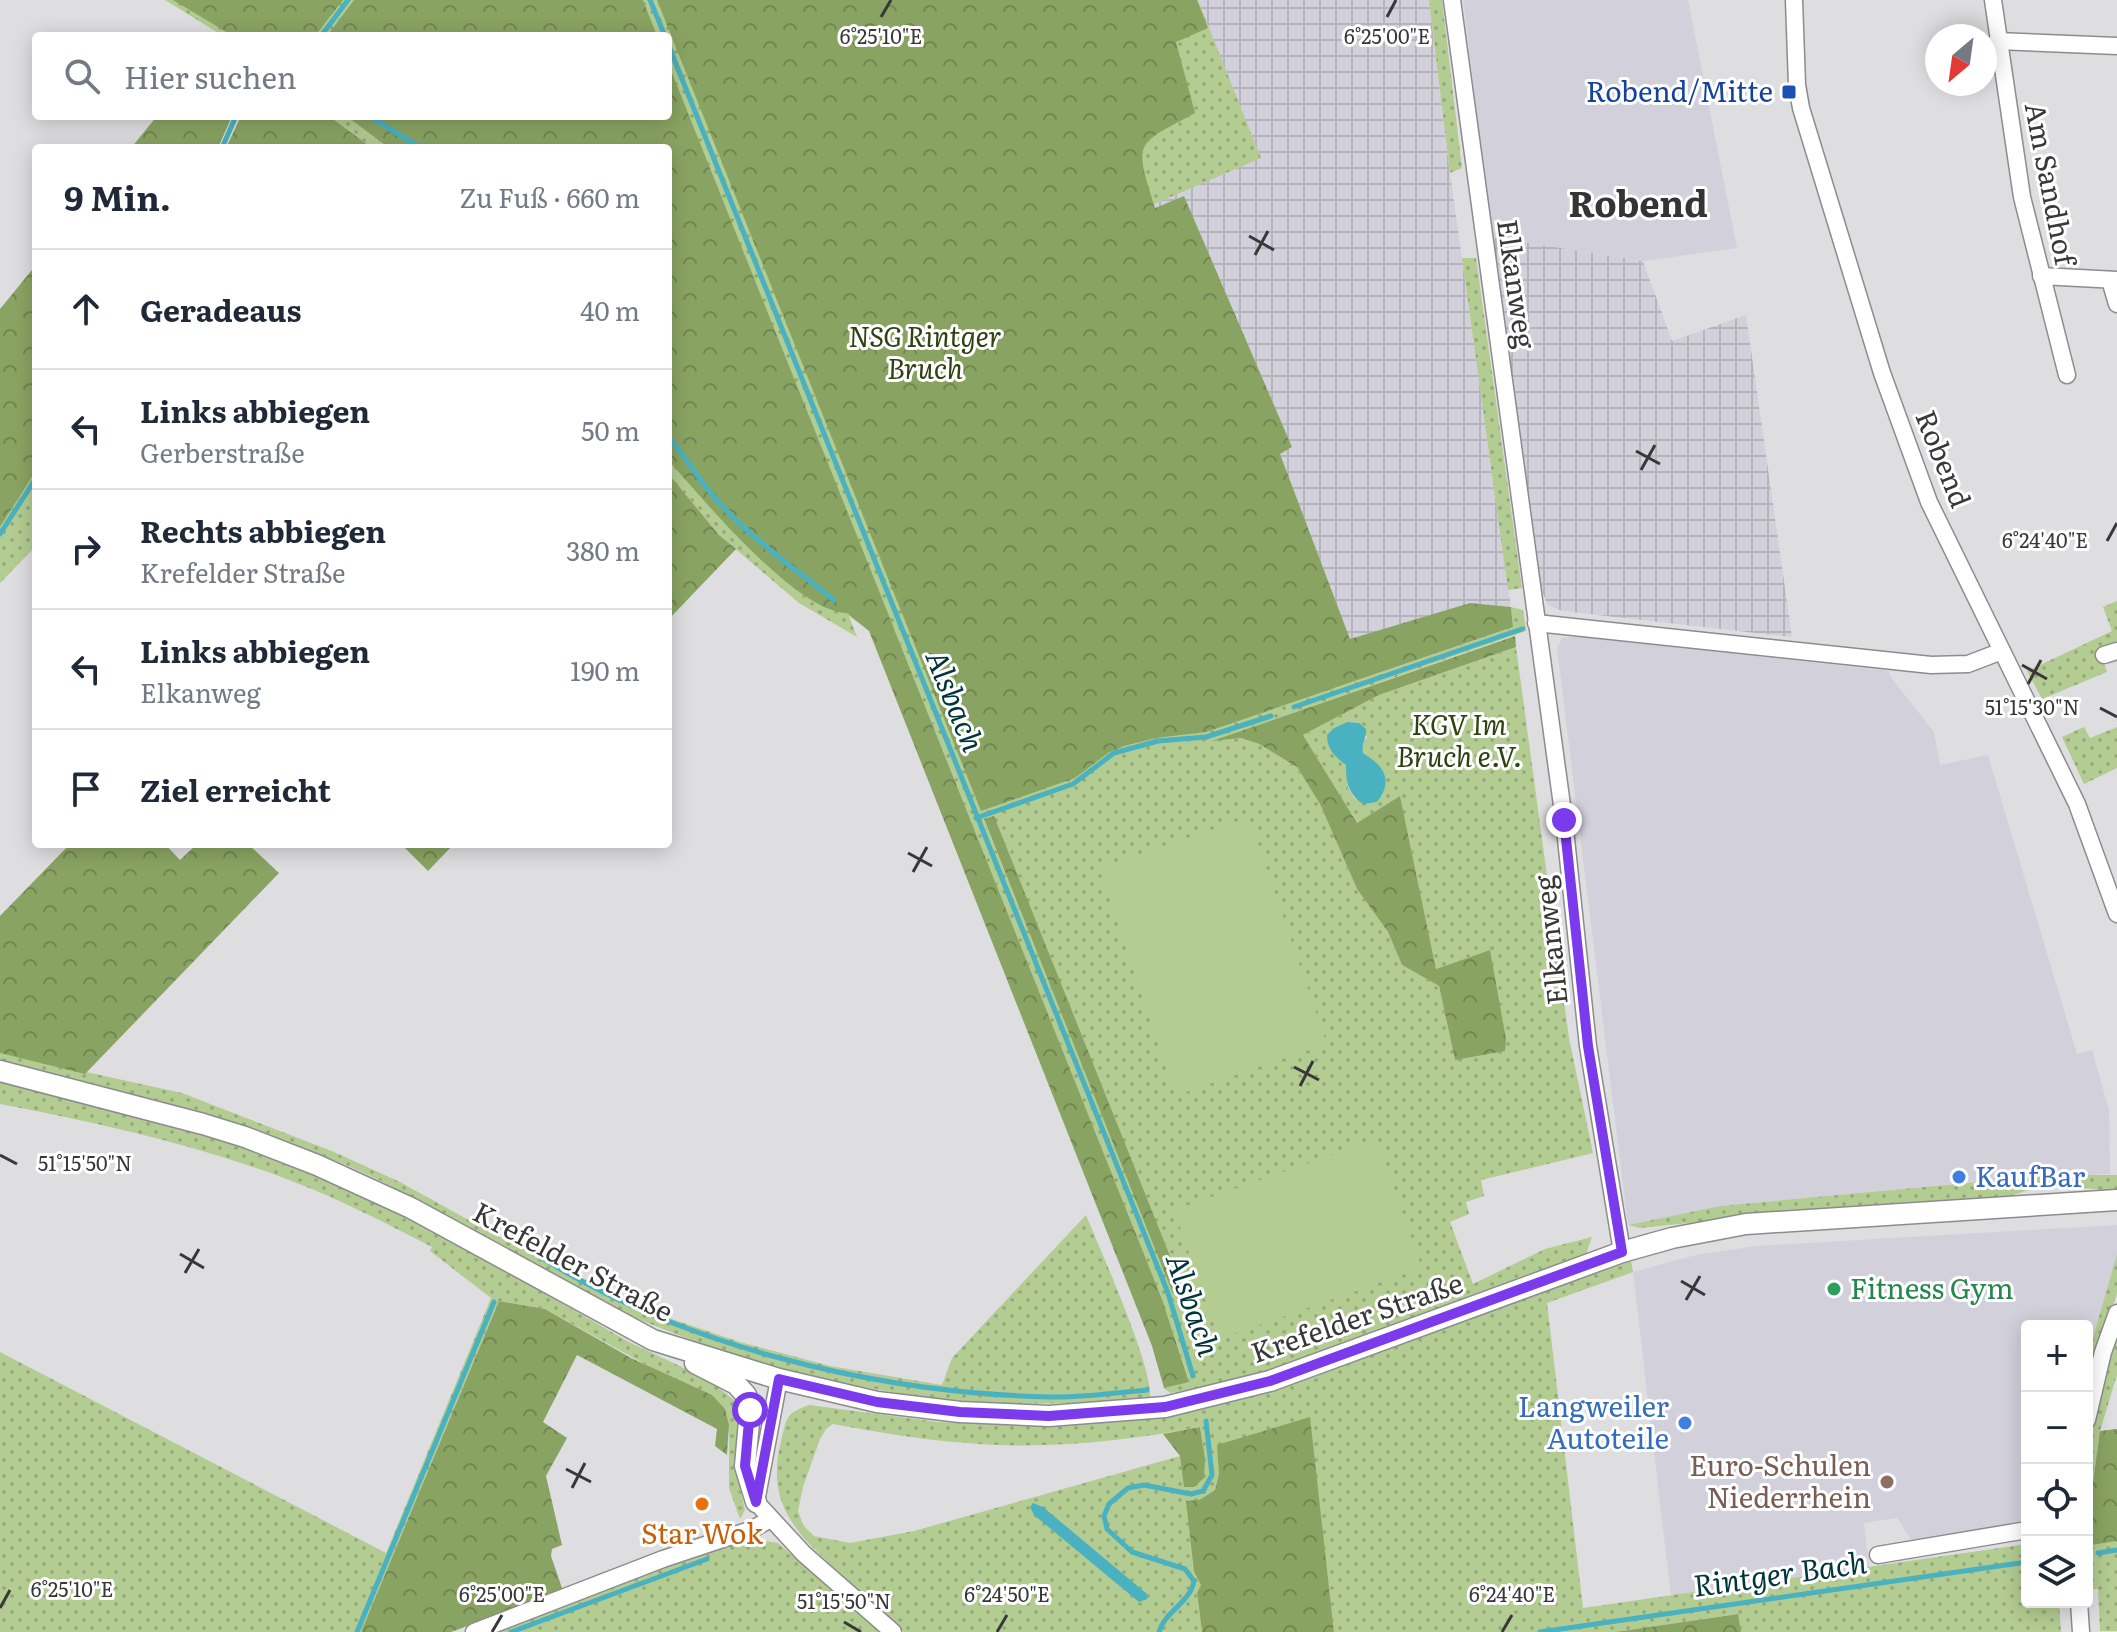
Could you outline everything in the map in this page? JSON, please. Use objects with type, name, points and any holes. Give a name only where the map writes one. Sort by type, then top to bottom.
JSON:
[{"type":"main road","name":"Krefelder Straße","points":[[0,1071],[203,1124],[317,1165],[411,1208],[653,1340],[779,1379],[877,1402],[960,1412],[1049,1416],[1165,1407],[1270,1381],[1622,1252],[1672,1238],[1746,1224],[2117,1200]]},
{"type":"main road","points":[[653,1340],[736,1384],[746,1395],[750,1410],[745,1466],[756,1502]]},
{"type":"street","name":"Elkanweg","points":[[1452,0],[1564,820],[1588,1046],[1622,1252]]},
{"type":"street","name":"Robend","points":[[1794,0],[1797,85],[1801,108],[1882,373],[1929,502],[2077,804],[2117,914]]},
{"type":"street","name":"Am Sandhof","points":[[1993,0],[1995,24]]},
{"type":"street","points":[[1997,41],[2117,46]]},
{"type":"street","name":"Am Sandhof","points":[[1997,41],[2022,197],[2067,375]]},
{"type":"street","points":[[2041,276],[2114,280]]},
{"type":"street","name":"Am Sandhof","points":[[2114,280],[2117,304]]},
{"type":"street","points":[[1536,623],[1931,665],[1968,664],[2002,651]]},
{"type":"street","points":[[2093,1394],[2103,1352],[2117,1313]]},
{"type":"street","points":[[779,1379],[756,1502],[804,1554],[893,1632]]},
{"type":"street","points":[[474,1632],[663,1559],[753,1529],[770,1519]]},
{"type":"street","points":[[1878,1555],[2021,1531]]},
{"type":"street","points":[[2079,1608],[2081,1632]]},
{"type":"shaded area","points":[[1197,0],[1429,0],[1511,607],[1470,603],[1350,640],[1279,453],[1292,447],[1184,197],[1155,208],[1142,162]]},
{"type":"shaded area","points":[[1463,0],[1688,0],[1737,248],[1643,261],[1491,237]]},
{"type":"shaded area","points":[[1491,237],[1643,261],[1672,341],[1746,315],[1792,637],[1562,611],[1548,605],[1542,592]]},
{"type":"shaded area","points":[[1580,636],[1889,671],[1934,732],[1940,765],[1988,755],[2077,1054],[2092,1050],[2109,1110],[2110,1174],[2014,1178],[1720,1206],[1628,1225],[1557,648],[1562,638]]},
{"type":"shaded area","points":[[2117,1225],[2117,1254],[2093,1337],[2093,1320],[2021,1320],[2021,1525],[1912,1541],[1897,1518],[1864,1523],[1869,1568],[1671,1597],[1633,1272],[1696,1255],[1756,1246]]},
{"type":"green space","name":"KGV Im Bruch e.V.","points":[[165,0],[1198,0],[1261,158],[1145,208],[1335,688],[1513,627],[1511,607],[1523,610],[1526,631],[1216,740],[1241,738],[1259,744],[1297,767],[1320,804],[1357,889],[1388,932],[1402,965],[1439,986],[1455,1060],[1490,950],[1436,969],[1400,797],[1357,823],[1303,735],[1379,695],[1516,647],[1569,1038],[1593,1153],[1481,1180],[1484,1196],[1466,1202],[1469,1214],[1450,1222],[1473,1284],[1545,1249],[1592,1237],[1586,1254],[1329,1353],[1224,1383],[1170,1393],[1164,1388],[1189,1381],[1162,1299],[894,628],[868,630],[849,616],[857,637],[799,603],[719,535],[672,478],[672,464],[731,529],[672,455],[672,144],[410,144],[372,120],[672,120],[672,32],[217,32]],"holes":[[[1347,722],[1359,723],[1367,737],[1361,748],[1368,756],[1355,799],[1348,788],[1346,765],[1334,728]],[[994,816],[1174,1294],[984,820]]]},
{"type":"green space","points":[[173,0],[343,0],[318,32],[226,32]]},
{"type":"green space","points":[[354,0],[643,0],[655,32],[330,32]]},
{"type":"green space","name":"NSG Rintger Bruch","points":[[657,0],[1197,0],[1208,28],[1176,42],[1195,113],[1150,140],[1144,147],[1144,169],[1155,208],[1184,196],[1292,447],[1280,454],[1350,639],[1470,603],[1511,607],[1513,627],[1206,732],[1156,738],[1124,746],[1108,753],[1075,778],[981,811]]},
{"type":"green space","points":[[1429,0],[1442,0],[1462,168],[1450,173]]},
{"type":"green space","points":[[672,73],[1162,1299],[1189,1382],[1164,1388],[1152,1346],[869,631],[847,613],[826,608],[777,575],[726,525],[672,464],[672,443],[709,493],[737,522],[834,601],[727,508],[672,439],[672,144],[418,144],[378,120],[672,120]]},
{"type":"green space","points":[[154,120],[230,120],[220,144],[134,144]]},
{"type":"green space","points":[[239,120],[334,120],[367,144],[228,144]]},
{"type":"green space","points":[[334,120],[351,120],[384,144],[367,144]]},
{"type":"green space","points":[[351,120],[372,120],[410,144],[384,144]]},
{"type":"green space","points":[[1462,258],[1476,258],[1522,588],[1508,590]]},
{"type":"green space","points":[[32,270],[32,477],[0,527],[0,309]]},
{"type":"green space","points":[[32,477],[32,550],[0,583],[0,527]]},
{"type":"green space","points":[[672,478],[719,535],[736,549],[672,616]]},
{"type":"green space","points":[[2117,601],[2117,644],[2100,650],[2107,672],[2042,699],[2027,671],[2112,631],[2103,607]]},
{"type":"green space","points":[[1515,636],[1516,647],[1379,695],[1303,735],[1357,823],[1400,796],[1436,969],[1490,950],[1506,1039],[1505,1051],[1455,1060],[1439,986],[1402,965],[1388,932],[1357,889],[1320,804],[1297,767],[1259,744],[1241,738],[1212,741]]},
{"type":"green space","points":[[2084,727],[2090,738],[2117,727],[2117,768],[2084,784],[2062,737]]},
{"type":"green space","points":[[994,816],[1184,1291],[1173,1294],[984,819]]},
{"type":"green space","points":[[1249,817],[1327,1044],[1177,1095],[1099,868]]},
{"type":"green space","points":[[66,848],[169,848],[180,860],[193,848],[252,848],[279,873],[85,1074],[0,1053],[0,916]]},
{"type":"green space","points":[[405,848],[450,848],[428,871]]},
{"type":"green space","points":[[0,1053],[182,1093],[334,1152],[400,1182],[501,1238],[527,1245],[570,1272],[654,1313],[740,1342],[830,1366],[942,1385],[952,1358],[1086,1215],[1135,1336],[1144,1362],[1150,1399],[1032,1404],[943,1399],[841,1383],[740,1356],[598,1301],[402,1192],[334,1160],[210,1118],[0,1062]]},
{"type":"green space","points":[[0,1080],[166,1122],[298,1165],[431,1228],[629,1342],[709,1380],[734,1400],[740,1419],[738,1479],[745,1510],[740,1519],[729,1488],[729,1425],[661,1373],[545,1309],[499,1301],[361,1632],[0,1632],[0,1352],[386,1553],[491,1298],[430,1251],[432,1247],[329,1197],[258,1169],[186,1146],[0,1104]]},
{"type":"green space","points":[[1377,1139],[1422,1268],[1219,1339],[1174,1210]]},
{"type":"green space","points":[[2052,1175],[2117,1175],[2117,1190],[2057,1186],[2002,1199],[1787,1213],[1640,1228],[1628,1225],[1720,1206]]},
{"type":"green space","points":[[2117,1254],[2117,1293],[2093,1370],[2093,1337]]},
{"type":"green space","points":[[1631,1261],[1633,1272],[1547,1303],[1583,1608],[2021,1545],[2021,1608],[2059,1608],[2061,1632],[1741,1632],[1737,1614],[1615,1632],[1334,1632],[1309,1418],[1219,1474],[1215,1490],[1199,1500],[1201,1585],[1197,1594],[1202,1632],[904,1632],[798,1531],[781,1501],[777,1483],[777,1463],[788,1417],[809,1405],[938,1422],[1006,1425],[1086,1423],[1143,1418],[1209,1406],[1312,1378],[1448,1323]],"holes":[[[833,1424],[996,1445],[1055,1445],[1200,1427],[1205,1459],[1180,1456],[914,1531],[850,1543],[814,1536],[803,1525],[798,1511],[803,1487],[826,1429]]]},
{"type":"green space","points":[[499,1301],[545,1309],[631,1358],[712,1395],[725,1409],[729,1425],[727,1455],[715,1446],[717,1429],[577,1355],[543,1422],[567,1438],[546,1476],[562,1545],[552,1549],[551,1556],[563,1591],[451,1632],[361,1632]]},
{"type":"green space","points":[[2117,1335],[2117,1375],[2100,1431],[2093,1482],[2093,1416]]},
{"type":"green space","points":[[1310,1417],[1334,1632],[1202,1632],[1197,1593],[1201,1585],[1194,1571],[1186,1501],[1199,1500],[1215,1490],[1219,1474],[1217,1445]]},
{"type":"green space","points":[[1200,1427],[1205,1459],[1204,1478],[1194,1487],[1184,1487],[1180,1456],[1163,1434]]},
{"type":"green space","points":[[2117,1429],[2117,1541],[2093,1545],[2093,1482],[2100,1431]]},
{"type":"green space","points":[[752,1539],[778,1543],[881,1632],[487,1632],[666,1564]]},
{"type":"green space","points":[[2117,1541],[2117,1631],[2100,1631],[2098,1589],[2093,1589],[2093,1544]]},
{"type":"green space","points":[[1738,1614],[1741,1632],[1615,1632]]},
{"type":"water","points":[[1347,722],[1359,723],[1366,729],[1363,753],[1384,774],[1385,787],[1377,802],[1363,804],[1354,796],[1347,782],[1346,765],[1328,745],[1327,735]]},
{"type":"water","points":[[1033,1503],[1043,1507],[1147,1594],[1147,1599],[1139,1602],[1034,1515],[1030,1507]]},
{"type":"waterway","points":[[324,32],[348,0]]},
{"type":"waterway","name":"Alsbach","points":[[650,0],[663,32]]},
{"type":"waterway","name":"Alsbach","points":[[672,54],[1168,1293],[1193,1376]]},
{"type":"waterway","points":[[224,144],[234,120]]},
{"type":"waterway","points":[[376,120],[414,144]]},
{"type":"waterway","points":[[672,442],[710,492],[738,522],[834,600]]},
{"type":"waterway","points":[[0,534],[32,484]]},
{"type":"waterway","points":[[1294,707],[1522,629]]},
{"type":"waterway","points":[[976,818],[1073,784],[1114,753],[1158,741],[1206,737],[1271,716]]},
{"type":"waterway","points":[[528,1249],[585,1283],[646,1312],[778,1358],[846,1374],[915,1386],[983,1393],[1061,1397],[1147,1390]]},
{"type":"waterway","points":[[357,1632],[494,1302]]},
{"type":"waterway","name":"Alsbach","points":[[1159,1632],[1166,1618],[1188,1595],[1194,1581],[1185,1569],[1132,1552],[1107,1529],[1104,1516],[1109,1504],[1128,1488],[1144,1485],[1191,1494],[1203,1491],[1212,1475],[1206,1421]]},
{"type":"waterway","name":"Rintger Bach","points":[[2098,1553],[2117,1550]]},
{"type":"waterway","points":[[511,1632],[707,1559]]},
{"type":"waterway","name":"Rintger Bach","points":[[1540,1632],[2021,1563]]},
{"type":"place","name":"Robend/Mitte","points":[[1789,92]]},
{"type":"place","name":"KaufBar","points":[[1959,1177]]},
{"type":"place","name":"Fitness Gym","points":[[1834,1289]]},
{"type":"place","name":"Langweiler Autoteile","points":[[1685,1423]]},
{"type":"place","name":"Euro-Schulen Niederrhein","points":[[1887,1482]]},
{"type":"place","name":"Star Wok","points":[[702,1504]]},
{"type":"district","name":"Robend","points":[[1638,204]]},
{"type":"route","points":[[750,1410],[745,1466],[756,1502],[779,1379],[877,1402],[960,1412],[1049,1416],[1165,1407],[1270,1381],[1622,1252],[1588,1046],[1564,820]]}]
